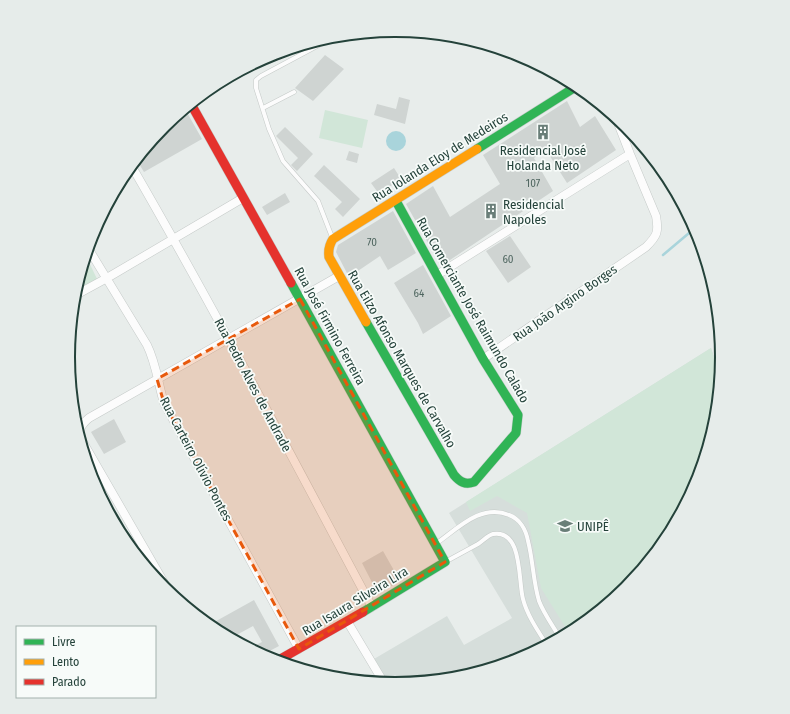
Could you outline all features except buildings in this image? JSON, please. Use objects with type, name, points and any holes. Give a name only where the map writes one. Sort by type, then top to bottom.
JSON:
[{"type":"street","name":"Rua Iolanda Eloy de Medeiros","points":[[333,239],[396,201],[571,90]]},
{"type":"street","name":"Rua José Firmino Ferreira","points":[[193,109],[300,299],[445,562]]},
{"type":"street","name":"Rua João Argino Borges","points":[[483,359],[646,247],[657,235],[658,227],[656,216],[621,131]]},
{"type":"street","points":[[437,275],[630,154]]},
{"type":"street","name":"Rua Pedro Alves de Andrade","points":[[135,171],[174,239],[372,607]]},
{"type":"street","points":[[82,292],[243,198]]},
{"type":"street","name":"Rua Comerciante José Raimundo Calado","points":[[396,201],[483,359],[518,415],[516,433]]},
{"type":"street","name":"Rua Eilzo Afonso Marques de Carvalho","points":[[333,239],[329,245],[329,257],[459,482],[463,484],[474,482],[516,433]]},
{"type":"street","name":"Rua Carteiro Olívio Pontes","points":[[92,254],[147,345],[154,359],[157,379],[164,403],[299,649]]},
{"type":"street","points":[[82,424],[88,418],[339,276]]},
{"type":"street","points":[[91,455],[158,572]]},
{"type":"street","name":"Rua Isaura Silveira Lira","points":[[284,657],[372,607],[445,562]]},
{"type":"street","points":[[347,621],[380,676]]},
{"type":"lane","points":[[315,47],[256,80],[256,88],[269,128],[283,161],[318,201],[333,239]]},
{"type":"lane","points":[[263,108],[294,92]]},
{"type":"lane","points":[[436,544],[476,515],[484,512],[503,512],[512,516],[524,528],[528,538],[534,582],[539,602],[557,633]]},
{"type":"lane","points":[[445,562],[491,535],[501,534],[510,540],[517,552],[523,600],[544,640]]},
{"type":"highlighted area","points":[[300,299],[445,562],[299,649],[164,403],[157,379]]},
{"type":"shaded area","name":"UNIPÊ","points":[[711,348],[715,360],[712,399],[709,419],[698,460],[682,499],[672,517],[649,552],[636,568],[606,598],[590,611],[555,634],[517,653],[478,666],[457,671],[416,676],[384,676],[374,659],[447,616],[464,645],[512,618],[449,513]]},
{"type":"green space","points":[[325,110],[368,120],[362,148],[319,138]]},
{"type":"green space","points":[[89,263],[97,279],[83,286]]},
{"type":"green space","name":"UNIPÊ","points":[[711,348],[715,360],[709,419],[698,460],[682,499],[661,535],[636,568],[606,598],[573,623],[566,628],[541,588],[527,513],[497,496],[470,511],[466,502]]},
{"type":"water","points":[[396,131],[403,134],[406,141],[403,148],[396,151],[389,148],[386,141],[389,134]]},
{"type":"waterway","points":[[663,255],[690,232]]},
{"type":"traffic: fast","points":[[477,149],[571,90]]},
{"type":"traffic: fast","points":[[366,322],[454,475],[463,482],[474,482],[516,433],[518,415],[483,359],[396,201]]},
{"type":"traffic: fast","points":[[291,283],[445,562],[363,612]]},
{"type":"traffic: slow","points":[[366,322],[329,257],[329,248],[333,239],[477,149]]},
{"type":"traffic: jam","points":[[193,108],[291,283]]},
{"type":"traffic: jam","points":[[284,657],[363,612]]},
{"type":"place","name":"Residencial José Holanda Neto","points":[[543,132]]},
{"type":"place","name":"Residencial Napoles","points":[[491,211]]},
{"type":"place","name":"UNIPÊ","points":[[565,526]]}]
